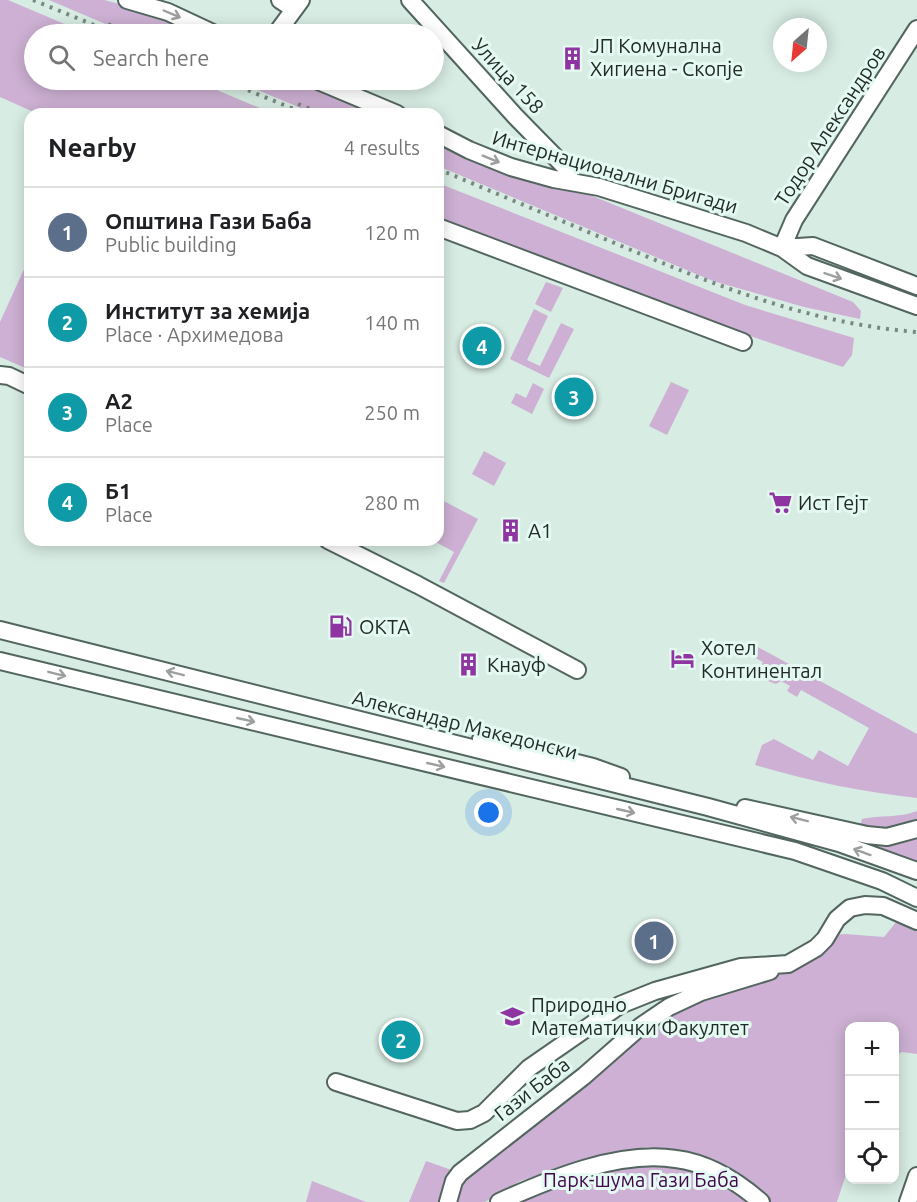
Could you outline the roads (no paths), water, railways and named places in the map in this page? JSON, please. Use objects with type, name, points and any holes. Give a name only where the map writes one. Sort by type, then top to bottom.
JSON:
[{"type":"street","points":[[127,0],[168,12],[194,24]]},
{"type":"street","name":"Улица 158","points":[[410,0],[432,24]]},
{"type":"street","points":[[281,24],[292,3]]},
{"type":"street","name":"Тодор Александров","points":[[782,248],[794,220],[917,29]]},
{"type":"street","name":"Улица 158","points":[[444,38],[567,169],[570,182]]},
{"type":"street","points":[[340,90],[383,108]]},
{"type":"street","name":"Интернационални Бригади","points":[[444,137],[511,167],[554,179],[599,187],[669,210],[688,213],[782,248]]},
{"type":"street","points":[[444,229],[743,342]]},
{"type":"street","points":[[782,248],[813,246],[917,286]]},
{"type":"street","points":[[782,248],[807,267],[917,306]]},
{"type":"street","points":[[0,375],[9,376],[24,383]]},
{"type":"street","points":[[340,546],[467,610],[577,670]]},
{"type":"street","points":[[0,630],[272,698],[296,696],[316,699],[593,767],[639,784],[654,794],[838,843],[917,871]]},
{"type":"street","points":[[0,660],[795,851],[882,881],[917,898]]},
{"type":"street","points":[[708,807],[739,806],[867,835],[887,837],[917,829]]},
{"type":"street","name":"Гази Баба","points":[[448,1202],[454,1181],[460,1173],[587,1073],[641,1026],[669,1007],[701,992],[745,980],[788,964],[816,948],[825,939],[837,919],[850,908],[865,905],[884,906],[917,921]]},
{"type":"street","points":[[336,1082],[457,1121],[470,1120],[484,1113],[529,1068],[620,1005],[655,991],[741,967],[788,964]]},
{"type":"street","points":[[499,1202],[583,1170],[628,1158],[675,1158],[710,1169],[734,1181],[761,1202]]},
{"type":"street","points":[[908,1202],[917,1176]]},
{"type":"railway","points":[[33,0],[92,24]]},
{"type":"railway","points":[[247,90],[291,108]]},
{"type":"railway","points":[[298,104],[308,108]]},
{"type":"railway","points":[[444,172],[660,262],[731,289],[841,321],[917,332]]},
{"type":"place","name":"ЈП Комунална Хигиена - Скопје","points":[[572,58]]},
{"type":"place","name":"Б1","points":[[482,346]]},
{"type":"place","name":"А2","points":[[574,397]]},
{"type":"place","name":"Ист Гејт","points":[[780,503]]},
{"type":"place","name":"А1","points":[[510,531]]},
{"type":"place","name":"ОКТА","points":[[341,627]]},
{"type":"place","name":"Хотел Континентал","points":[[683,659]]},
{"type":"place","name":"Кнауф","points":[[469,665]]},
{"type":"place","name":"Општина Гази Баба","points":[[654,941]]},
{"type":"place","name":"Природно Математички Факултет","points":[[513,1016]]},
{"type":"place","name":"Институт за хемија","points":[[401,1040]]},
{"type":"park label","name":"Парк-шума Гази Баба","points":[[641,1180]]}]
